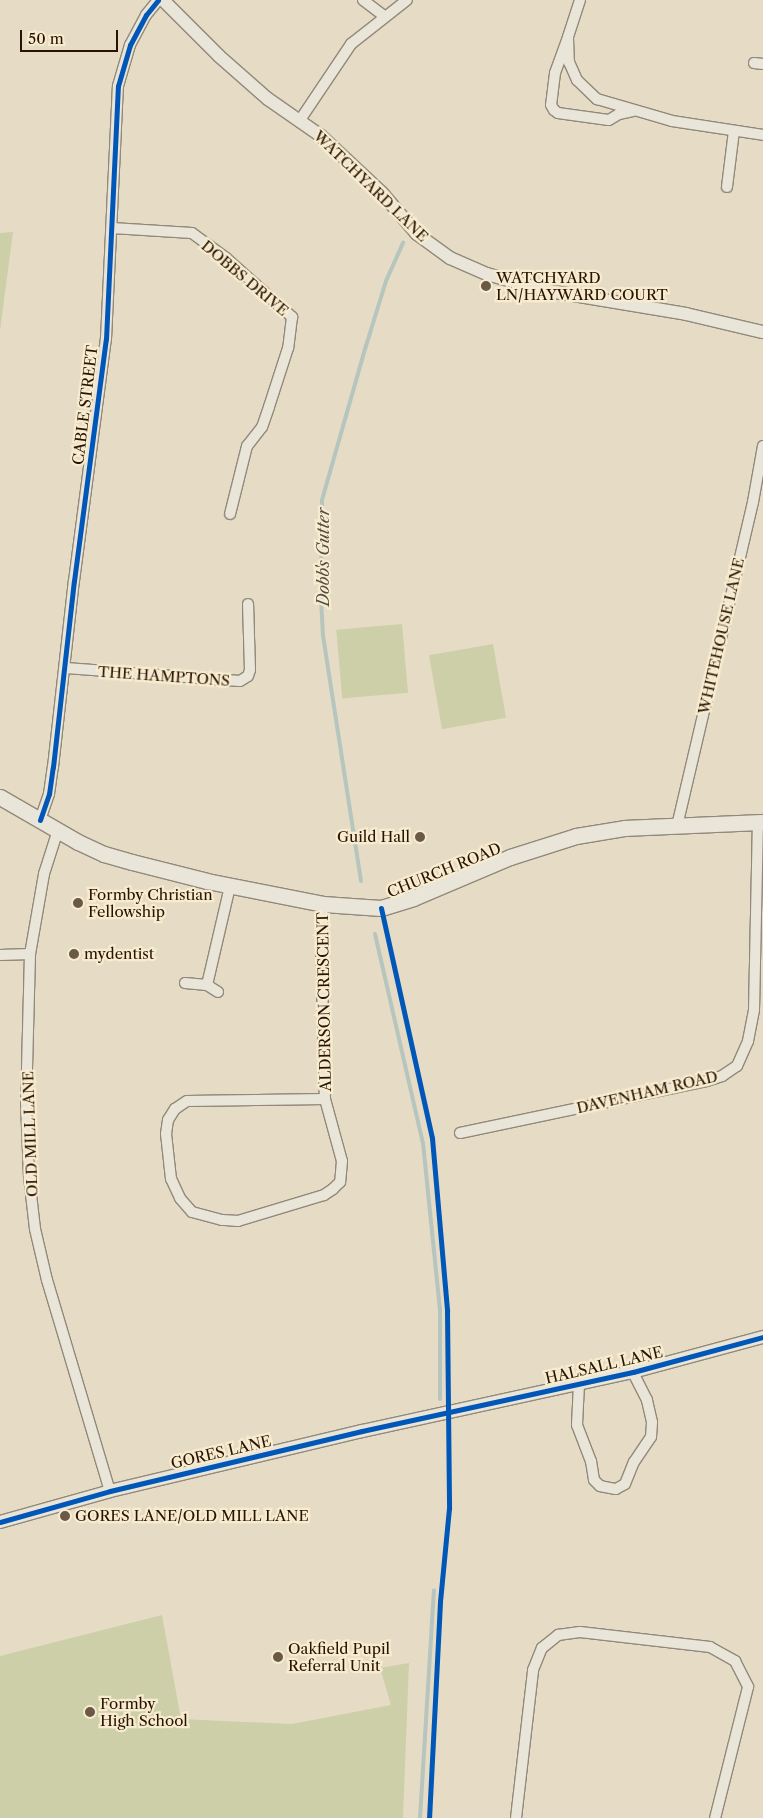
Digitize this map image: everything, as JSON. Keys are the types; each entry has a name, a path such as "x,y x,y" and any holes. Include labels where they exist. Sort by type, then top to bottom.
{"main road":[{"name":"CHURCH ROAD","path":"0,797 104,854 230,886 323,904 382,908 413,898 510,857 555,842 601,831 760,822"}],"street":[{"name":"CABLE STREET","path":"40,820 49,794 66,668 74,581 106,339 118,86 130,45 146,15 158,0"},
{"name":"WATCHYARD LANE","path":"163,0 219,56 268,99 321,136 382,193 417,234 450,258 487,274 543,290 686,314 763,332"},
{"path":"364,0 384,16"},
{"path":"300,120 351,44 384,16 407,0"},
{"path":"580,0 568,38 559,56 551,104 558,113 610,120 619,114 634,111"},
{"path":"568,38 569,62 577,80 597,99 672,121 763,135"},
{"path":"727,187 734,131"},
{"name":"DOBBS DRIVE","path":"112,228 192,233 226,258 292,317 288,348 262,426 247,446 230,514"},
{"name":"WHITEHOUSE LANE","path":"677,826 758,503 763,446"},
{"name":"THE HAMPTONS","path":"66,668 240,681 248,676 250,670 248,604"},
{"name":"DAVENHAM ROAD","path":"460,1133 707,1082 722,1076 737,1066 748,1041 754,1010 760,822"},
{"name":"OLD MILL LANE","path":"58,830 44,874 30,954 27,1152 35,1229 61,1330 110,1490"},
{"path":"207,986 230,886"},
{"name":"ALDERSON CRESCENT","path":"323,904 321,938 325,1099 342,1162 340,1182 333,1190 324,1195 238,1221 222,1220 192,1212 180,1198 171,1179 166,1134 168,1120 175,1109 187,1101 325,1099"},
{"path":"0,955 30,954"},
{"path":"185,983 207,986 218,992"},
{"path":"763,1337 763,1342"},
{"name":"HALSALL LANE","path":"449,1412 633,1372 763,1337"},
{"path":"579,1384 578,1429 591,1461 594,1480 600,1486 616,1489 625,1484 634,1462 651,1437 652,1430 647,1400 633,1372"},
{"name":"GORES LANE","path":"0,1522 110,1490 449,1412"},
{"path":"516,1818 532,1670 542,1648 558,1635 580,1632 710,1647 735,1661 748,1687 715,1818"}],"green space":[{"path":"13,232 0,331 0,233"},
{"path":"402,624 408,693 342,698 336,630"},
{"path":"493,644 506,718 442,729 429,655"},
{"name":"Formby High School","path":"162,1615 181,1719 292,1724 391,1705 380,1668 409,1663 403,1818 0,1818 0,1656"}],"waterway":[{"name":"Dobb's Gutter","path":"361,881 323,636 321,597 322,500 386,281 403,243"},
{"name":"Dobb's Gutter","path":"375,934 423,1143 440,1310 440,1399"},
{"name":"Dobb's Gutter","path":"420,1818 434,1590"}],"cycle path":[{"path":"40,820 49,794 53,767 74,581 106,339 118,86 130,45 146,15 158,0"},
{"path":"381,908 432,1138 447,1311 449,1508 440,1602 429,1818"},
{"path":"0,1522 110,1491 362,1431 633,1372 763,1337"}],"place":[{"name":"WATCHYARD LN/HAYWARD COURT","path":"486,286"},
{"name":"Guild Hall","path":"420,837"},
{"name":"Formby Christian Fellowship","path":"78,903"},
{"name":"mydentist","path":"74,954"},
{"name":"GORES LANE/OLD MILL LANE","path":"65,1516"},
{"name":"Oakfield Pupil Referral Unit","path":"278,1657"},
{"name":"Formby High School","path":"90,1712"}]}
